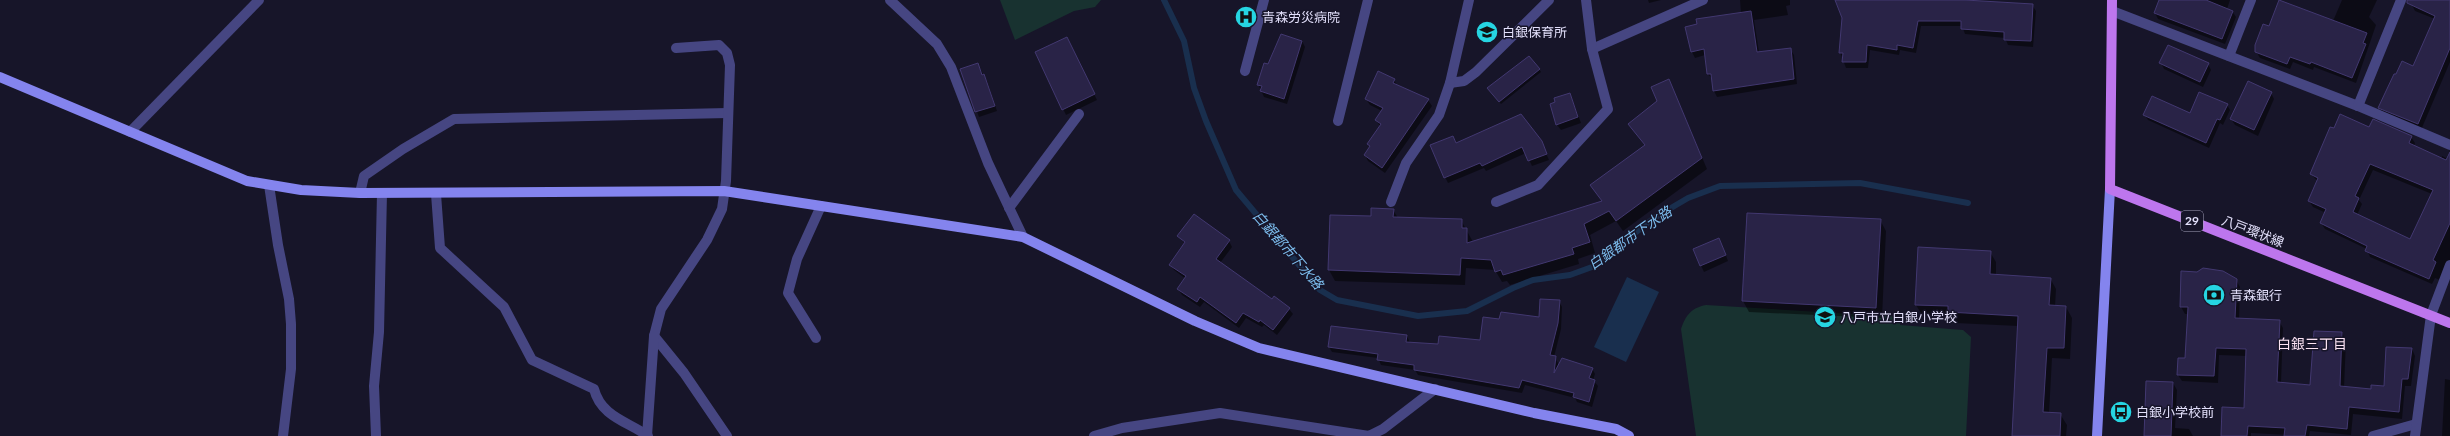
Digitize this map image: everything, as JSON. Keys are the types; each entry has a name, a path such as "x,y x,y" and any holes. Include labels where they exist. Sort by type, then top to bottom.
{"main road":[{"path":"2110,189 2112,0"},
{"name":"八戸環状線","path":"2110,189 2450,323"}],"street":[{"path":"130,132 259,0"},
{"path":"890,0 937,44 951,67 988,163 1023,236"},
{"path":"1245,71 1264,0"},
{"path":"1338,121 1368,0"},
{"path":"1391,202 1406,163 1440,115 1450,83 1469,0"},
{"path":"1450,83 1464,82 1476,72 1549,0"},
{"path":"1496,202 1538,185 1608,109 1592,48 1586,0"},
{"path":"1592,48 1703,0"},
{"path":"2229,56 2251,0"},
{"path":"2358,106 2401,0"},
{"path":"2112,11 2358,106 2450,145"},
{"path":"436,194 440,248 504,307 532,360 594,389 596,398 619,421 647,436 654,336 661,309 707,240 722,209 726,180 730,65 728,54 719,45 676,48"},
{"path":"0,77 247,181 301,190 360,194 724,191 1023,236 1195,321 1259,348 1534,413 1616,429 1629,436"},
{"path":"360,194 364,176 403,149 454,119 728,113"},
{"path":"1009,208 1079,114"},
{"path":"269,185 278,245 289,299 291,324 291,369 283,436"},
{"path":"2097,436 2110,189"},
{"path":"376,436 374,386 379,332 382,194"},
{"path":"816,338 788,294 797,259 821,206"},
{"path":"2415,436 2431,315 2450,265"},
{"path":"654,336 684,373 727,436"},
{"path":"1094,436 1122,428 1220,413 1369,436 1383,429 1435,389"},
{"path":"2373,436 2416,424"}],"green space":[{"path":"1000,0 1101,0 1095,7 1074,11 1015,40"},
{"path":"1706,305 1900,317 1900,325 1963,330 1971,337 1966,436 1696,436 1681,329 1687,316 1693,310"}],"water":[{"path":"1627,277 1659,292 1626,362 1594,347"}],"building":[{"path":"1835,0 1965,0 2033,4 2031,41 2004,40 2004,32 1961,29 1961,21 1918,21 1913,48 1897,45 1897,50 1867,45 1866,62 1842,62 1843,53 1839,53 1842,18"},
{"path":"2159,0 2206,0 2233,11 2222,39 2154,13"},
{"path":"2279,0 2367,33 2363,43 2366,44 2352,78 2311,62 2310,64 2290,57 2287,64 2255,52 2255,45 2263,24 2269,26"},
{"path":"2407,0 2450,0 2450,48 2418,124 2378,108 2394,74 2396,74 2402,61 2413,66 2435,16 2407,3"},
{"path":"1751,11 1757,52 1791,48 1794,79 1713,91 1711,74 1707,74 1704,49 1691,52 1685,27 1697,24 1696,19"},
{"path":"1281,34 1302,41 1284,99 1260,91 1262,86 1257,85 1264,63 1268,64"},
{"path":"1067,37 1095,94 1062,110 1035,52"},
{"path":"2168,45 2209,63 2200,82 2159,63"},
{"path":"1529,56 1540,69 1499,102 1487,88"},
{"path":"978,63 982,75 984,74 995,106 975,112 960,69"},
{"path":"1378,71 1395,79 1393,83 1429,99 1382,168 1364,155 1370,146 1367,144 1381,124 1375,120 1383,108 1365,99"},
{"path":"1669,79 1702,158 1616,221 1609,211 1584,224 1590,242 1572,248 1574,254 1503,275 1501,270 1495,272 1491,260 1461,258 1460,275 1328,270 1330,215 1371,216 1371,208 1394,209 1393,217 1462,219 1462,228 1467,228 1467,243 1602,201 1590,185 1645,145 1628,124 1657,101 1651,87"},
{"path":"2248,81 2272,92 2254,130 2230,119"},
{"path":"2199,92 2228,104 2220,120 2217,119 2206,143 2143,115 2152,96 2190,113"},
{"path":"1570,93 1578,117 1556,125 1550,104 1555,102 1554,98"},
{"path":"1521,114 1542,141 1547,154 1528,161 1522,147 1482,166 1480,163 1444,178 1430,145 1453,136 1456,143"},
{"path":"2340,114 2369,127 2373,119 2412,136 2409,143 2446,160 2450,152 2450,223 2433,260 2436,262 2429,279 2365,251 2367,246 2320,223 2326,209 2308,201 2318,178 2310,174 2330,127 2334,128","holes":["2370,164 2433,190 2410,239 2353,212 2359,198 2355,196"]},
{"path":"1747,213 1881,219 1876,308 1742,301"},
{"path":"1194,214 1230,240 1216,259 1272,299 1274,296 1290,308 1273,330 1260,320 1259,322 1243,313 1236,323 1200,297 1197,302 1177,289 1186,276 1169,265 1185,242 1177,236"},
{"path":"1719,238 1726,255 1700,266 1693,249"},
{"path":"1918,247 1991,251 1990,274 2051,278 2049,305 2066,306 2064,348 2047,348 2043,412 2061,413 2060,436 2012,436 2018,316 1948,312 1948,306 1915,305"},
{"path":"2203,268 2223,271 2237,279 2235,318 2280,320 2277,382 2310,385 2314,331 2342,332 2340,386 2371,389 2371,385 2384,386 2386,347 2412,348 2408,379 2402,379 2399,412 2349,407 2347,429 2307,425 2305,436 2284,436 2285,428 2248,426 2247,436 2221,436 2222,407 2244,408 2246,349 2216,348 2214,376 2177,375 2178,358 2185,358 2188,307 2180,307 2181,271 2197,272"},
{"path":"1540,299 1560,300 1558,323 1550,355 1556,356 1554,373 1562,358 1593,368 1589,378 1595,380 1589,402 1573,397 1574,393 1522,380 1519,388 1414,370 1414,365 1377,360 1378,354 1328,347 1331,326 1407,335 1406,342 1438,344 1439,336 1480,340 1483,317 1499,319 1501,312 1539,317"},
{"path":"2146,381 2173,382 2171,436 2144,436"}],"waterway":[{"name":"白銀都市下水路","path":"1164,0 1184,41 1194,88 1206,121 1236,190 1320,290 1337,300 1418,316 1467,311 1513,288 1533,280 1570,275 1592,267 1654,218 1688,198 1720,186 1860,183 1968,203"}],"place":[{"name":"青森労災病院","path":"1246,17"},
{"name":"白銀保育所","path":"1487,32"},
{"name":"青森銀行","path":"2214,295"},
{"name":"八戸市立白銀小学校","path":"1825,317"},
{"name":"白銀小学校前","path":"2121,412"}],"district":[{"name":"白銀三丁目","path":"2312,344"}]}
